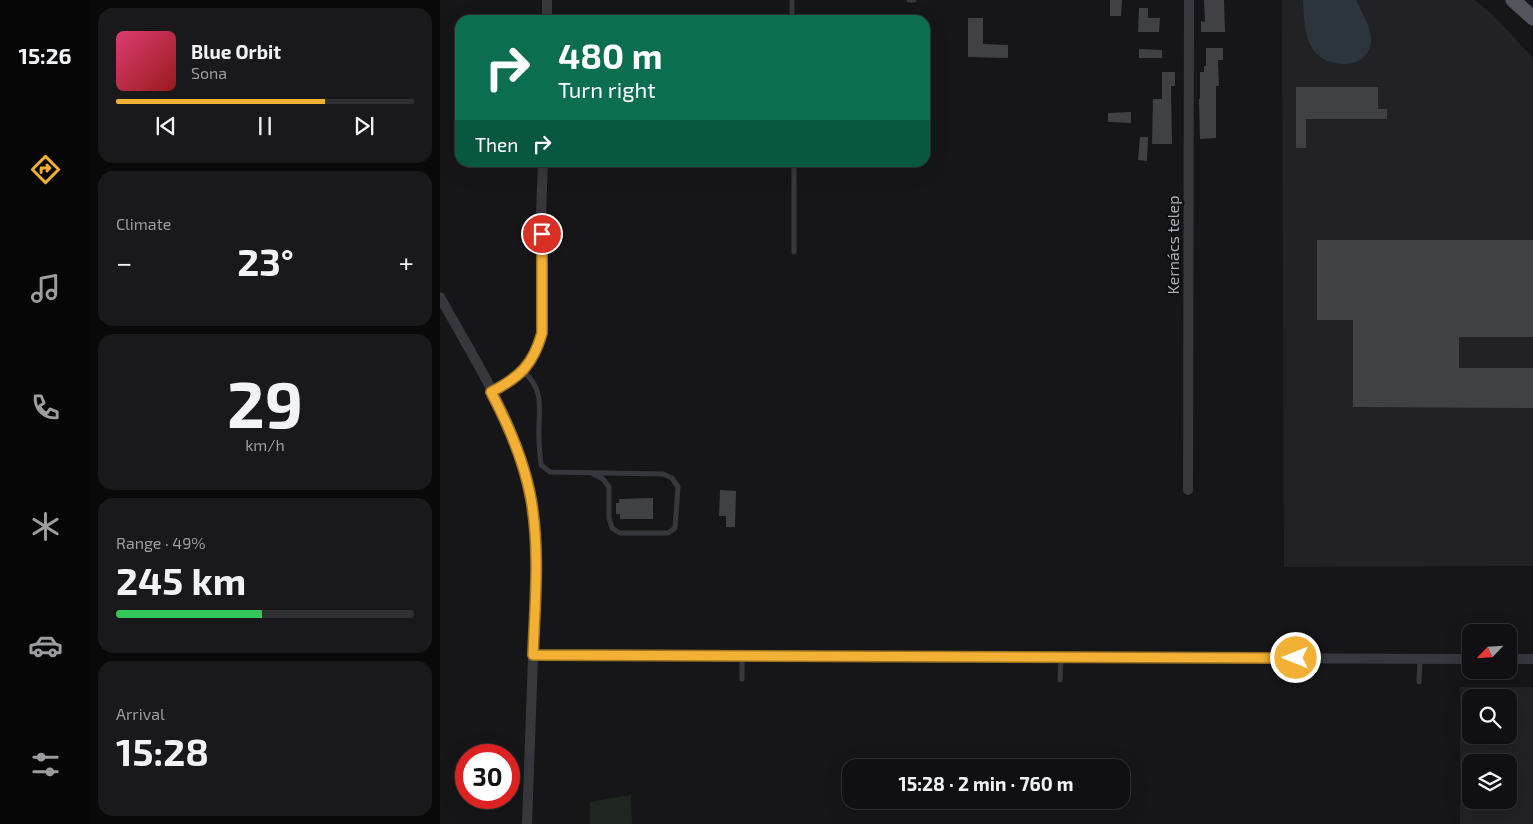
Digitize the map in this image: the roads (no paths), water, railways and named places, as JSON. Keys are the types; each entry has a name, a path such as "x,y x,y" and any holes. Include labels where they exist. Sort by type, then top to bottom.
{"main road":[{"path":"1513,0 1533,18"}],"street":[{"path":"547,0 547,15"},
{"name":"Kernács telep","path":"1188,490 1189,0"},
{"path":"491,392 516,378 523,371 532,360 542,333 543,167"},
{"path":"440,297 491,392 520,454 531,500 536,536 527,824"},
{"path":"533,655 1462,659"},
{"path":"1518,659 1533,659"}],"lane":[{"path":"792,0 792,15"},
{"path":"909,0 914,0"},
{"path":"794,167 794,252"},
{"path":"523,371 534,382 538,391 540,402 539,437 541,464 550,472 663,474 672,478 678,487 675,528 668,534 620,532 612,528 609,518 609,487 602,479 593,474"},
{"path":"1296,636 1296,658"},
{"path":"742,656 742,679"},
{"path":"1060,680 1061,657"},
{"path":"1419,682 1420,659"}]}
